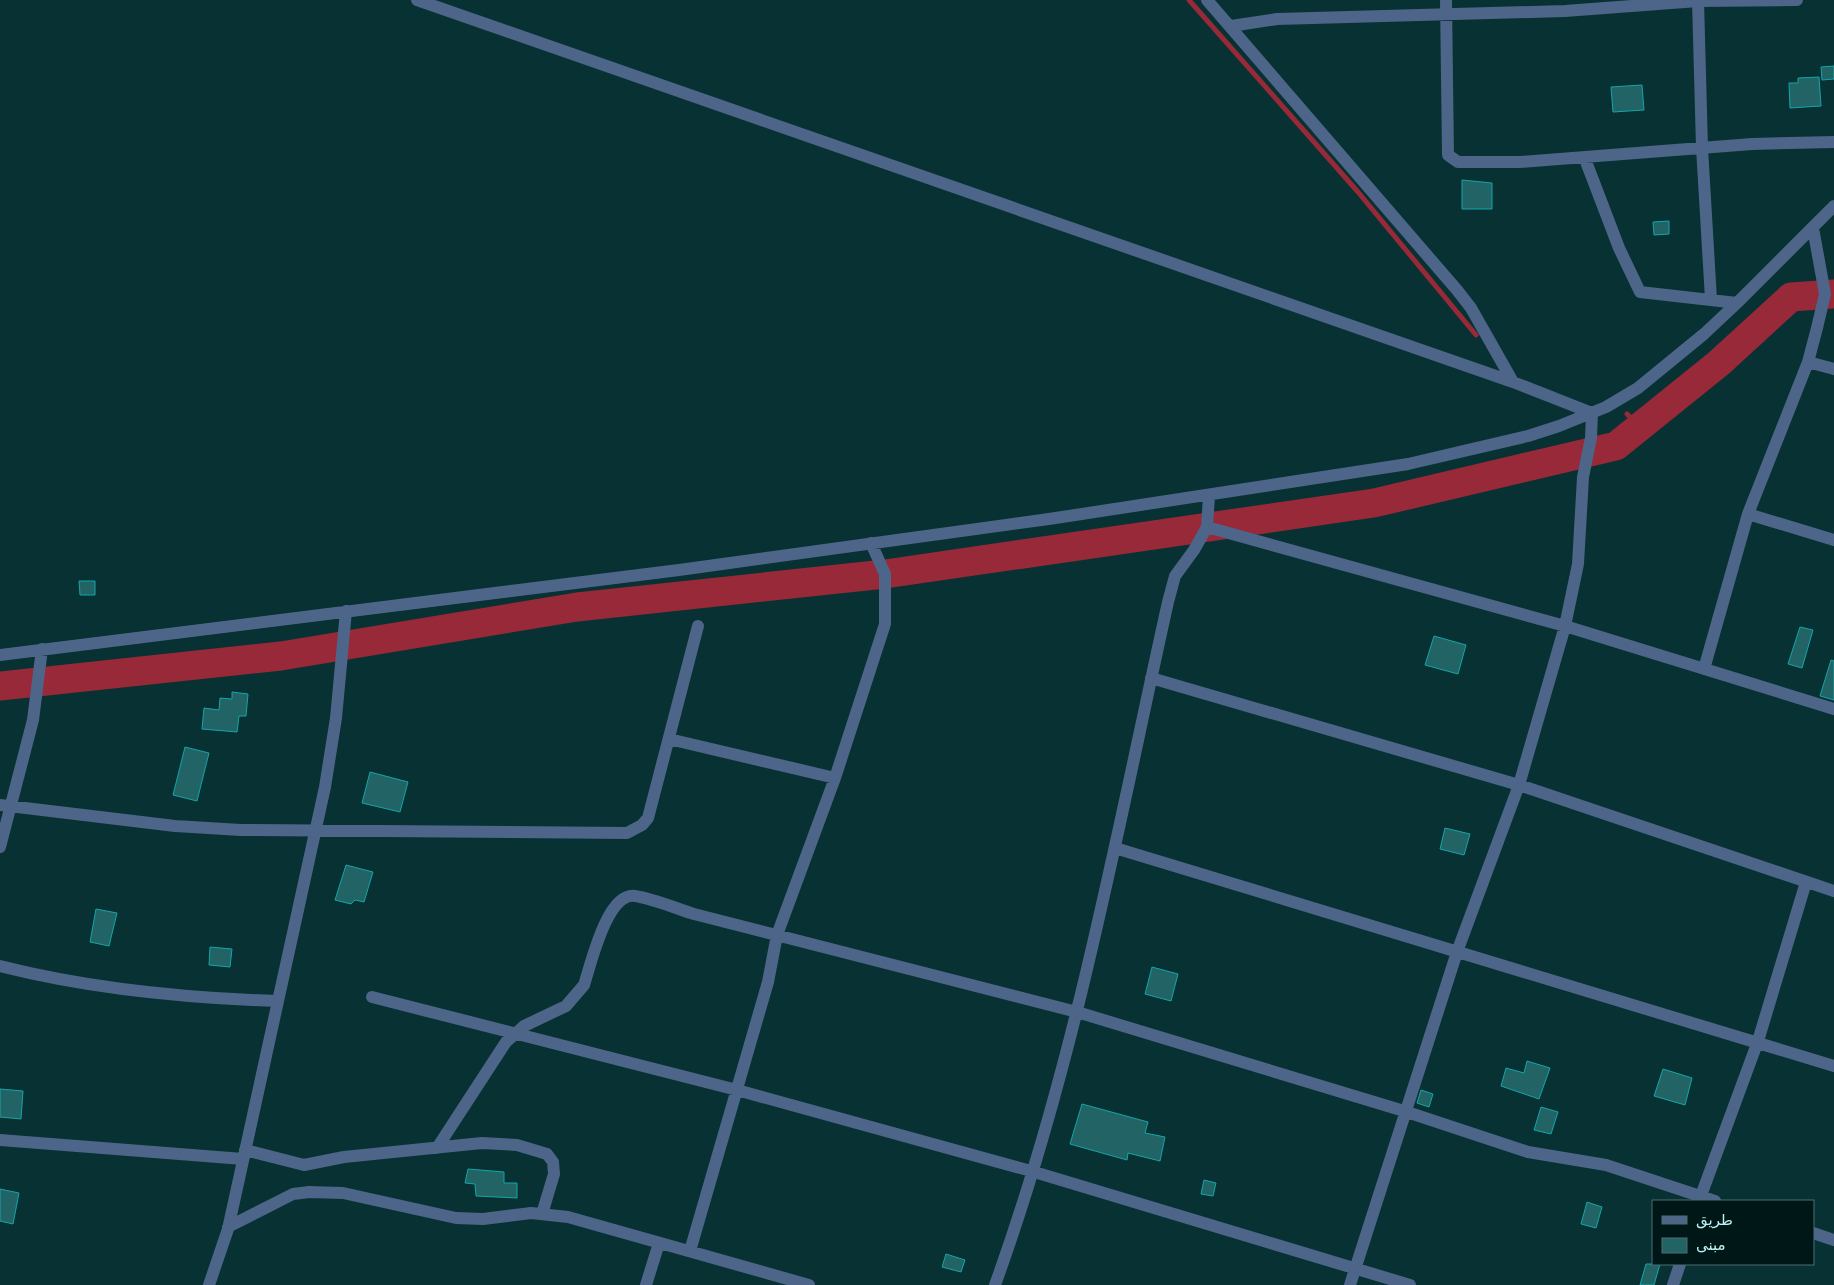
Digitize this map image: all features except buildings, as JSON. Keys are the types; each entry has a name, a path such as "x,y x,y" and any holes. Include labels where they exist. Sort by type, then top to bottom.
{"street":[{"path":"417,0 1513,382 1592,413"},
{"path":"1207,0 1457,290 1471,308 1513,382"},
{"path":"1446,0 1448,155 1458,162 1585,159 1702,148 1834,142"},
{"path":"1231,26 1277,19 1566,11 1698,1 1797,0"},
{"path":"1698,1 1702,148 1711,299"},
{"path":"1585,159 1619,248 1640,292 1737,303"},
{"path":"0,655 871,543 1209,496 1408,464 1528,436 1592,413 1622,399 1638,388 1691,345 1737,303 1834,206"},
{"path":"1704,669 1748,514 1808,362 1824,294 1813,228"},
{"path":"1808,362 1834,369"},
{"path":"1350,1285 1404,1111 1457,952 1519,785 1565,626 1578,564 1583,477 1591,438 1592,413"},
{"path":"995,1285 1031,1172 1077,1012 1175,576 1194,550 1207,527 1209,496"},
{"path":"1748,514 1834,540"},
{"path":"1207,527 1565,626 1834,709"},
{"path":"690,1251 768,982 777,935 835,778 884,624 885,574 871,543"},
{"path":"209,1285 228,1227 316,830 331,752 346,612"},
{"path":"5,806 175,826 241,830 627,833 642,825 648,818 698,626"},
{"path":"0,847 5,806 33,720 42,649"},
{"path":"1151,678 1519,785 1834,891"},
{"path":"669,739 835,778"},
{"path":"1115,848 1758,1041 1834,1066"},
{"path":"437,1148 499,1050 514,1034 536,1020 558,1011 579,992 584,985 609,913 624,898 633,895 777,935 1077,1012 1404,1111 1528,1152 1606,1165 1700,1199 1758,1041 1806,882"},
{"path":"0,966 58,979 147,993 278,1001"},
{"path":"372,997 737,1090 1031,1172 1410,1285"},
{"path":"0,1140 244,1154 304,1165 344,1157 500,1143 547,1154 553,1162 554,1168 542,1214"},
{"path":"228,1227 293,1194 309,1192 343,1193 375,1202 463,1219 542,1214 568,1217 809,1285"},
{"path":"1814,1233 1834,1240"},
{"path":"646,1285 659,1243"},
{"path":"1674,1285 1680,1265"}],"waterway":[{"path":"1189,0 1358,192 1476,335"},
{"path":"0,686 281,656 577,607 885,574 1374,503 1616,446 1719,363 1791,297 1834,294"},
{"path":"1627,414 1640,427"}]}
